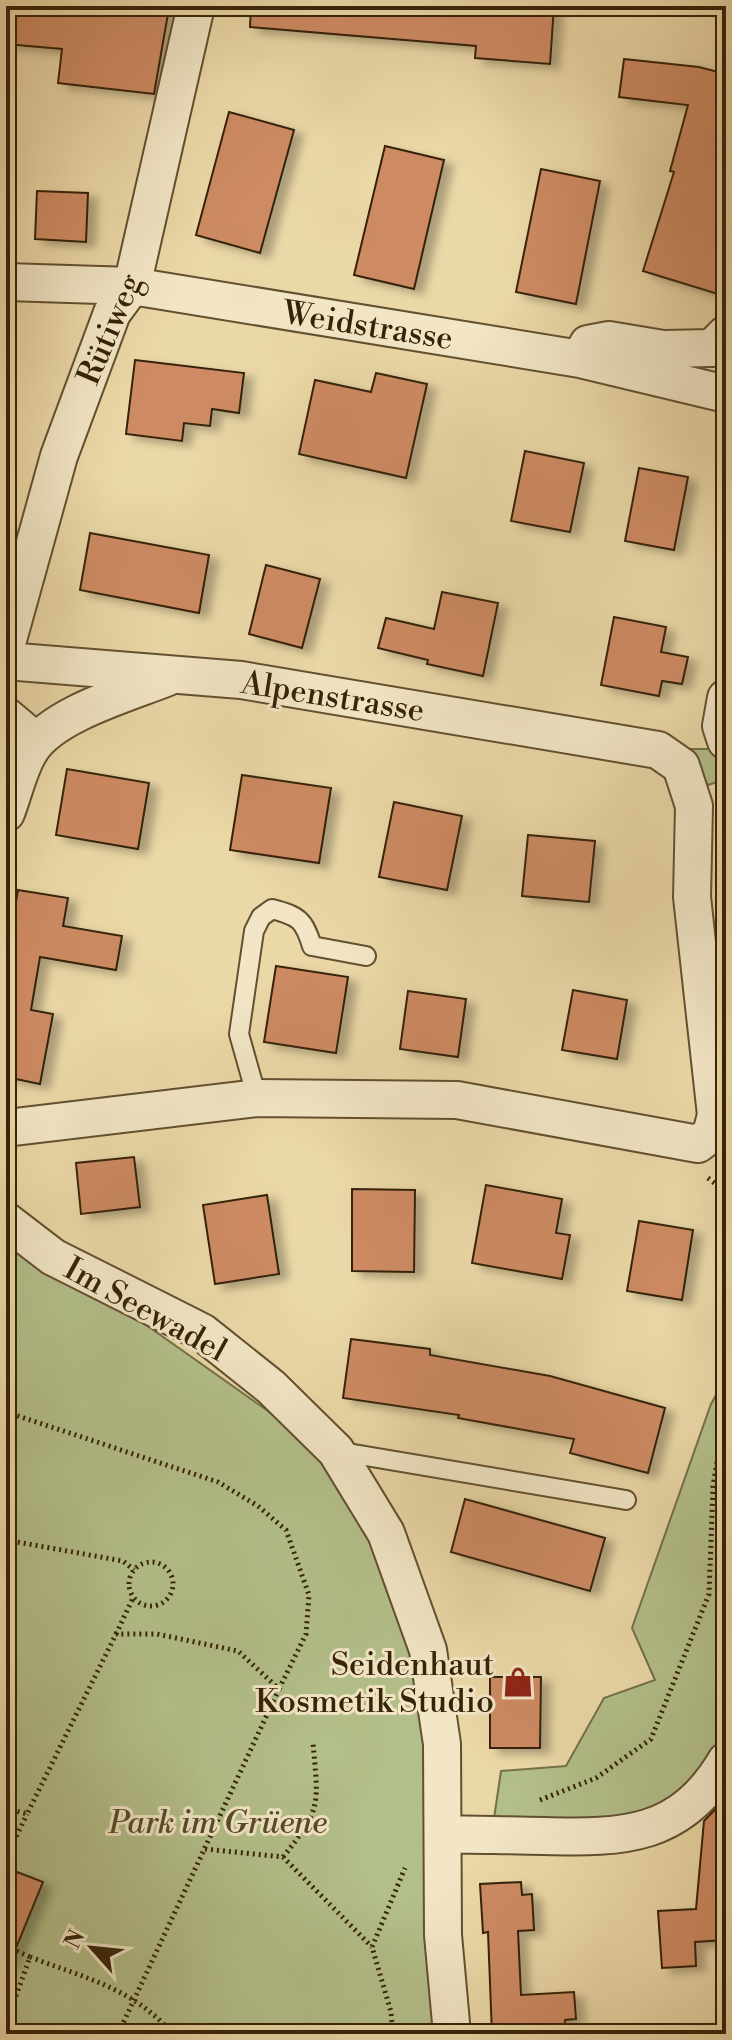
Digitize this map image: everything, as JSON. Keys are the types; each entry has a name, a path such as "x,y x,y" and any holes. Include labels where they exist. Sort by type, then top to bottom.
{"street":[{"name":"Rütiweg","path":"6,647 59,456 112,313 132,286 196,6"},
{"name":"Weidstrasse","path":"6,282 132,286 580,359 726,394"},
{"path":"580,359 588,344 609,340 663,349 712,348 726,334"},
{"name":"Alpenstrasse","path":"6,661 241,680 658,750 681,766 694,806 692,897 716,1115 711,1134 698,1144 457,1100 257,1098"},
{"path":"6,813 30,751 45,733 65,720 175,674"},
{"path":"725,740 726,698"},
{"path":"6,716 25,732 30,751"},
{"path":"6,1128 257,1098"},
{"name":"Im Seewadel","path":"6,1221 53,1257 202,1332 271,1387 336,1451 386,1533 428,1650 442,1744 443,1935 452,2034"},
{"path":"444,1834 605,1837 650,1829 684,1812 714,1781 726,1761"}],"lane":[{"path":"257,1098 239,1034 254,931 261,917 272,909 290,914 305,925 312,946 366,956"},
{"path":"336,1451 626,1500"}],"path":[{"path":"522,1835 529,1811 542,1798 596,1778 651,1739 709,1594 713,1486 726,1409"},
{"path":"6,1412 218,1482 258,1506 286,1530 309,1595 306,1634 118,2034"},
{"path":"6,1540 123,1561 134,1570"},
{"path":"155,1562 168,1569 174,1582 171,1597 159,1606 145,1606 133,1598 128,1584 134,1570 155,1562"},
{"path":"6,1858 133,1598"},
{"path":"116,1634 157,1634 238,1651 279,1689"},
{"path":"283,1857 311,1822 318,1798 313,1742"},
{"path":"6,1808 27,1814"},
{"path":"205,1849 283,1857 372,1947 391,2012 393,2034"},
{"path":"372,1947 410,1857"},
{"path":"6,1946 134,1998 153,2011 173,2034"},
{"path":"6,2024 30,1957"}],"green space":[{"path":"679,749 717,749 726,760 726,779 708,785"},
{"name":"Park im Grüene","path":"6,1226 360,1476 426,1647 435,2034 6,2034"},
{"path":"726,1378 726,1790 723,1800 641,1825 493,1825 501,1771 566,1766 604,1698 655,1680 632,1628 711,1404"}],"building":[{"path":"6,6 169,8 154,94 58,83 62,49 6,44"},
{"path":"251,6 554,6 550,64 475,58 476,46 250,27"},
{"path":"624,59 699,67 726,74 726,270 718,294 643,271 674,172 670,171 688,105 619,97"},
{"path":"229,112 294,130 260,253 196,235"},
{"path":"385,146 444,160 414,289 354,275"},
{"path":"541,169 600,181 576,304 516,292"},
{"path":"37,191 88,193 86,242 35,239"},
{"path":"135,360 244,373 239,413 212,409 210,426 184,423 182,441 126,434"},
{"path":"376,373 427,384 406,478 299,454 315,380 371,392"},
{"path":"525,451 584,463 570,532 511,521"},
{"path":"639,468 688,477 674,550 625,541"},
{"path":"90,533 209,555 199,613 80,590"},
{"path":"266,565 320,579 302,648 249,634"},
{"path":"442,592 498,603 483,676 427,664 428,660 378,648 386,618 434,629"},
{"path":"614,617 666,627 661,652 688,657 682,684 662,681 659,696 601,685"},
{"path":"67,769 149,783 138,849 56,835"},
{"path":"242,775 331,788 319,863 230,850"},
{"path":"394,802 462,816 447,890 379,877"},
{"path":"528,835 595,841 589,902 522,896"},
{"path":"18,890 68,898 63,926 122,936 116,970 40,957 31,1010 53,1014 40,1084 6,1077 6,959"},
{"path":"276,966 348,977 336,1053 264,1042"},
{"path":"573,990 627,1000 617,1059 562,1050"},
{"path":"408,991 466,999 458,1057 400,1049"},
{"path":"134,1157 140,1207 81,1214 76,1163"},
{"path":"486,1185 562,1199 556,1233 570,1235 562,1279 472,1263"},
{"path":"352,1189 415,1190 414,1272 352,1271"},
{"path":"267,1195 279,1274 215,1284 203,1205"},
{"path":"639,1221 693,1230 682,1300 627,1291"},
{"path":"351,1339 430,1349 430,1355 550,1376 665,1408 648,1473 570,1453 574,1439 458,1418 459,1415 343,1398"},
{"path":"465,1499 605,1538 590,1591 451,1552"},
{"path":"490,1677 541,1677 540,1748 490,1748"},
{"path":"722,1802 726,1803 726,1940 695,1942 696,1966 662,1968 658,1911 696,1909 704,1821"},
{"path":"17,1872 43,1882 7,1970 6,1897"},
{"path":"521,1882 522,1895 532,1894 534,1930 518,1931 521,1995 574,1992 576,2019 565,2020 566,2034 492,2034 488,1932 483,1933 480,1884"}],"place":[{"name":"Seidenhaut Kosmetik Studio","path":"518,1682"}]}
